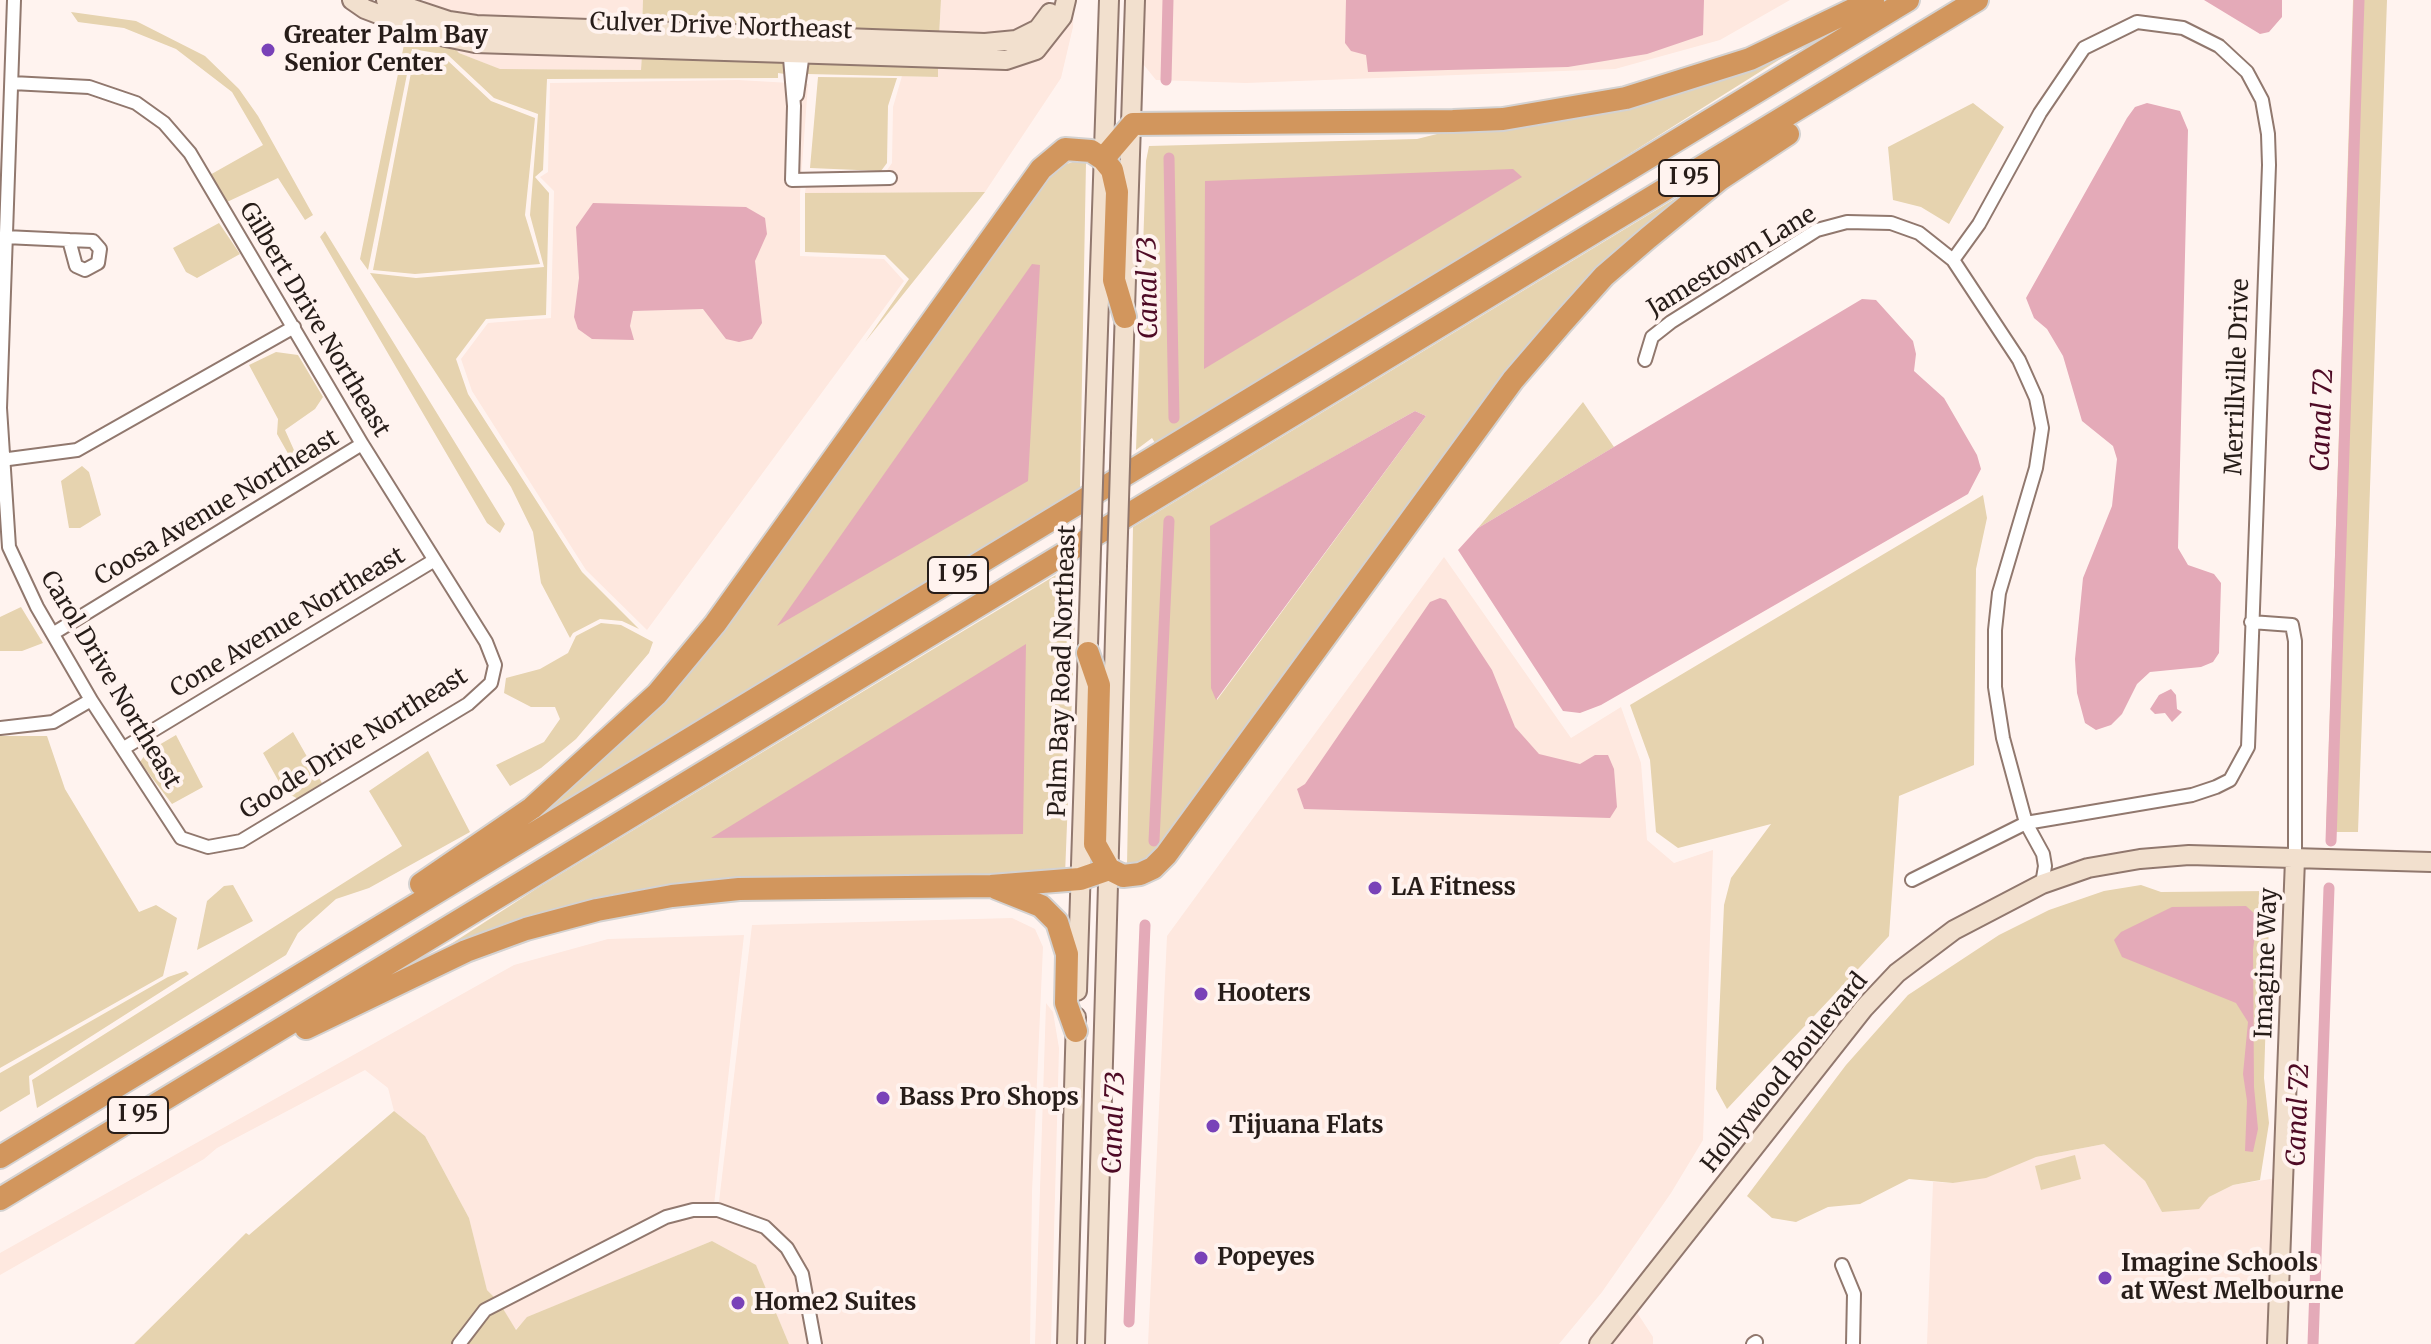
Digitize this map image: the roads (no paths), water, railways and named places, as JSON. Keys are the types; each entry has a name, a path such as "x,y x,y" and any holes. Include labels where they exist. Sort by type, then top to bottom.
{"highway":[{"path":"1103,159 1133,124 1453,121 1562,111 1626,98 1750,59 1873,0"},
{"name":"I 95","path":"0,1157 1908,0"},
{"name":"I 95","path":"0,1199 1977,0"},
{"path":"1088,653 1099,685 1095,844 1109,869 1123,876 1140,874 1166,855 1513,380 1604,276 1720,179 1850,93 1889,54"},
{"path":"247,1007 299,961 475,850 532,808 657,694 734,599 1041,169 1065,149 1091,151 1112,170 1117,192 1114,280 1125,317"},
{"path":"220,1065 277,1043 466,951 526,929 597,910 672,896 739,889 991,886 1080,879 1109,869"},
{"path":"991,886 1041,906 1057,922 1067,954 1066,1003 1076,1031"}],"street":[{"name":"Carol Drive Northeast","path":"14,0 1,460 9,547 37,607 91,700 181,838 208,847 241,841"},
{"name":"Culver Drive Northeast","path":"352,0 431,34 475,43 797,44 985,43 1016,40 1038,29 1056,0"},
{"name":"Culver Drive Northeast","path":"386,0 449,21 476,25 1006,60 1036,50 1062,17 1066,0"},
{"name":"Palm Bay Road Northeast","path":"1067,1344 1109,0"},
{"name":"Palm Bay Road Northeast","path":"1095,1344 1135,0"},
{"name":"Merrillville Drive","path":"1912,880 2026,823 2192,795 2230,780 2248,747 2269,165 2262,100 2247,72 2219,46 2183,28 2137,22 2084,48 2040,113 1979,224 1953,260"},
{"path":"797,44 792,180 890,178"},
{"name":"Gilbert Drive Northeast","path":"12,83 89,87 136,103 164,123 190,153 362,444 486,642 495,665 491,683"},
{"name":"Jamestown Lane","path":"1645,360 1652,337 1671,322 1817,230 1847,222 1891,223 1919,233 1953,260 2019,360 2036,398 2042,428 2036,468 1999,593 1995,630 1995,687 2003,738 2026,823 2043,854 2042,884"},
{"path":"5,237 69,240"},
{"path":"1,460 77,450 294,327"},
{"name":"Coosa Avenue Northeast","path":"54,633 362,444"},
{"name":"Cone Avenue Northeast","path":"124,748 433,561"},
{"name":"Imagine Way","path":"2251,622 2292,625 2295,641 2295,859 2277,1344"},
{"name":"Goode Drive Northeast","path":"241,841 468,704 491,683"},
{"path":"0,728 53,722 91,700"},
{"name":"Hollywood Boulevard","path":"1599,1344 1864,1008 1897,973 1954,930 2042,884 2088,868 2140,859 2189,855 2431,862"},
{"path":"459,1344 485,1310 666,1217 693,1210 718,1210 743,1217 765,1227 787,1248 802,1274 815,1344"},
{"path":"1842,1265 1854,1294 1853,1344"}],"waterway":[{"name":"Canal 73","path":"1166,80 1168,0"},
{"name":"Canal 72","path":"2331,841 2359,0"},
{"name":"Canal 73","path":"1169,158 1174,418"},
{"name":"Canal 73","path":"1154,841 1169,521"},
{"name":"Canal 72","path":"2313,1344 2329,888"},
{"name":"Canal 73","path":"1129,1322 1145,925"}],"place":[{"name":"Greater Palm Bay Senior Center","path":"268,50"},
{"name":"LA Fitness","path":"1375,888"},
{"name":"Hooters","path":"1201,994"},
{"name":"Bass Pro Shops","path":"883,1098"},
{"name":"Tijuana Flats","path":"1213,1126"},
{"name":"Popeyes","path":"1201,1258"},
{"name":"Imagine Schools at West Melbourne","path":"2105,1278"},
{"name":"Home2 Suites","path":"738,1303"}]}
